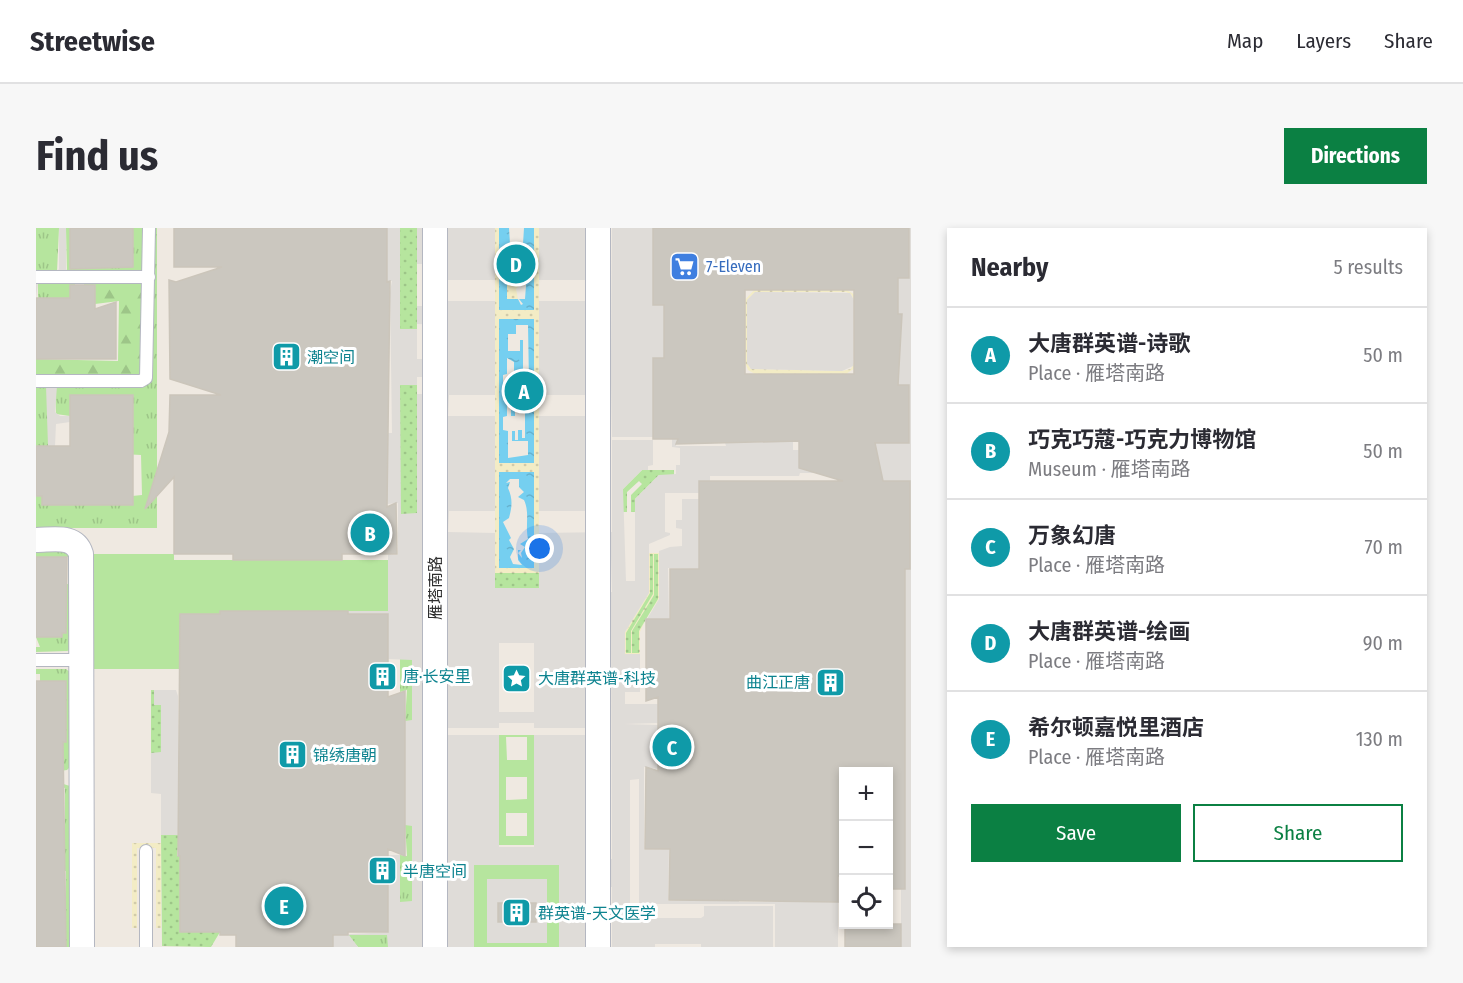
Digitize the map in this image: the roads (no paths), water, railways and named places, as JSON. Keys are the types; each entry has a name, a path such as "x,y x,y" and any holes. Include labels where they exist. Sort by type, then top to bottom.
{"street":[{"name":"雁塔南路","path":"435,228 435,947"},
{"path":"598,228 598,947"},
{"path":"36,540 71,541 81,551 82,947"}],"lane":[{"path":"36,381 141,381 146,378 149,228"},
{"path":"36,277 149,277"},
{"path":"36,660 82,660"},
{"path":"146,850 146,947"}],"water":[{"path":"499,228 509,228 510,244 517,244 517,256 512,254 506,265 513,268 509,277 518,281 507,281 507,299 518,299 521,305 523,304 519,299 525,299 527,272 520,268 525,260 521,258 519,244 523,244 524,228 534,228 534,310 499,310"},
{"path":"499,319 534,319 534,463 499,463","holes":["516,325 528,325 529,383 527,394 520,394 520,388 511,388 511,397 527,397 527,409 511,409 511,416 515,416 515,410 525,413 525,438 522,438 522,430 518,430 518,440 515,440 515,431 512,431 512,441 528,441 528,455 508,458 508,431 503,430 503,417 507,416 507,388 503,388 503,375 507,374 507,358 514,362 514,374 523,371 523,340 520,340 520,351 508,351 508,334 516,334"]},
{"path":"499,472 534,472 534,568 499,568","holes":["510,479 519,479 519,487 524,492 518,497 524,500 527,510 528,539 520,544 525,547 521,553 522,558 518,553 518,560 522,565 513,564 510,557 514,549 503,522 509,518 511,510 508,488 510,482 506,483"]}],"place":[{"name":"大唐群英谱-绘画","path":"516,264"},
{"name":"7-Eleven","path":"685,266"},
{"name":"潮空间","path":"286,357"},
{"name":"大唐群英谱-诗歌","path":"524,391"},
{"name":"巧克巧蔻-巧克力博物馆","path":"370,533"},
{"name":"唐·长安里","path":"382,676"},
{"name":"大唐群英谱-科技","path":"517,678"},
{"name":"曲江正唐","path":"831,682"},
{"name":"万象幻唐","path":"672,747"},
{"name":"锦绣唐朝","path":"292,755"},
{"name":"半唐空间","path":"382,871"},
{"name":"希尔顿嘉悦里酒店","path":"284,906"},
{"name":"群英谱-天文医学","path":"517,913"}]}
